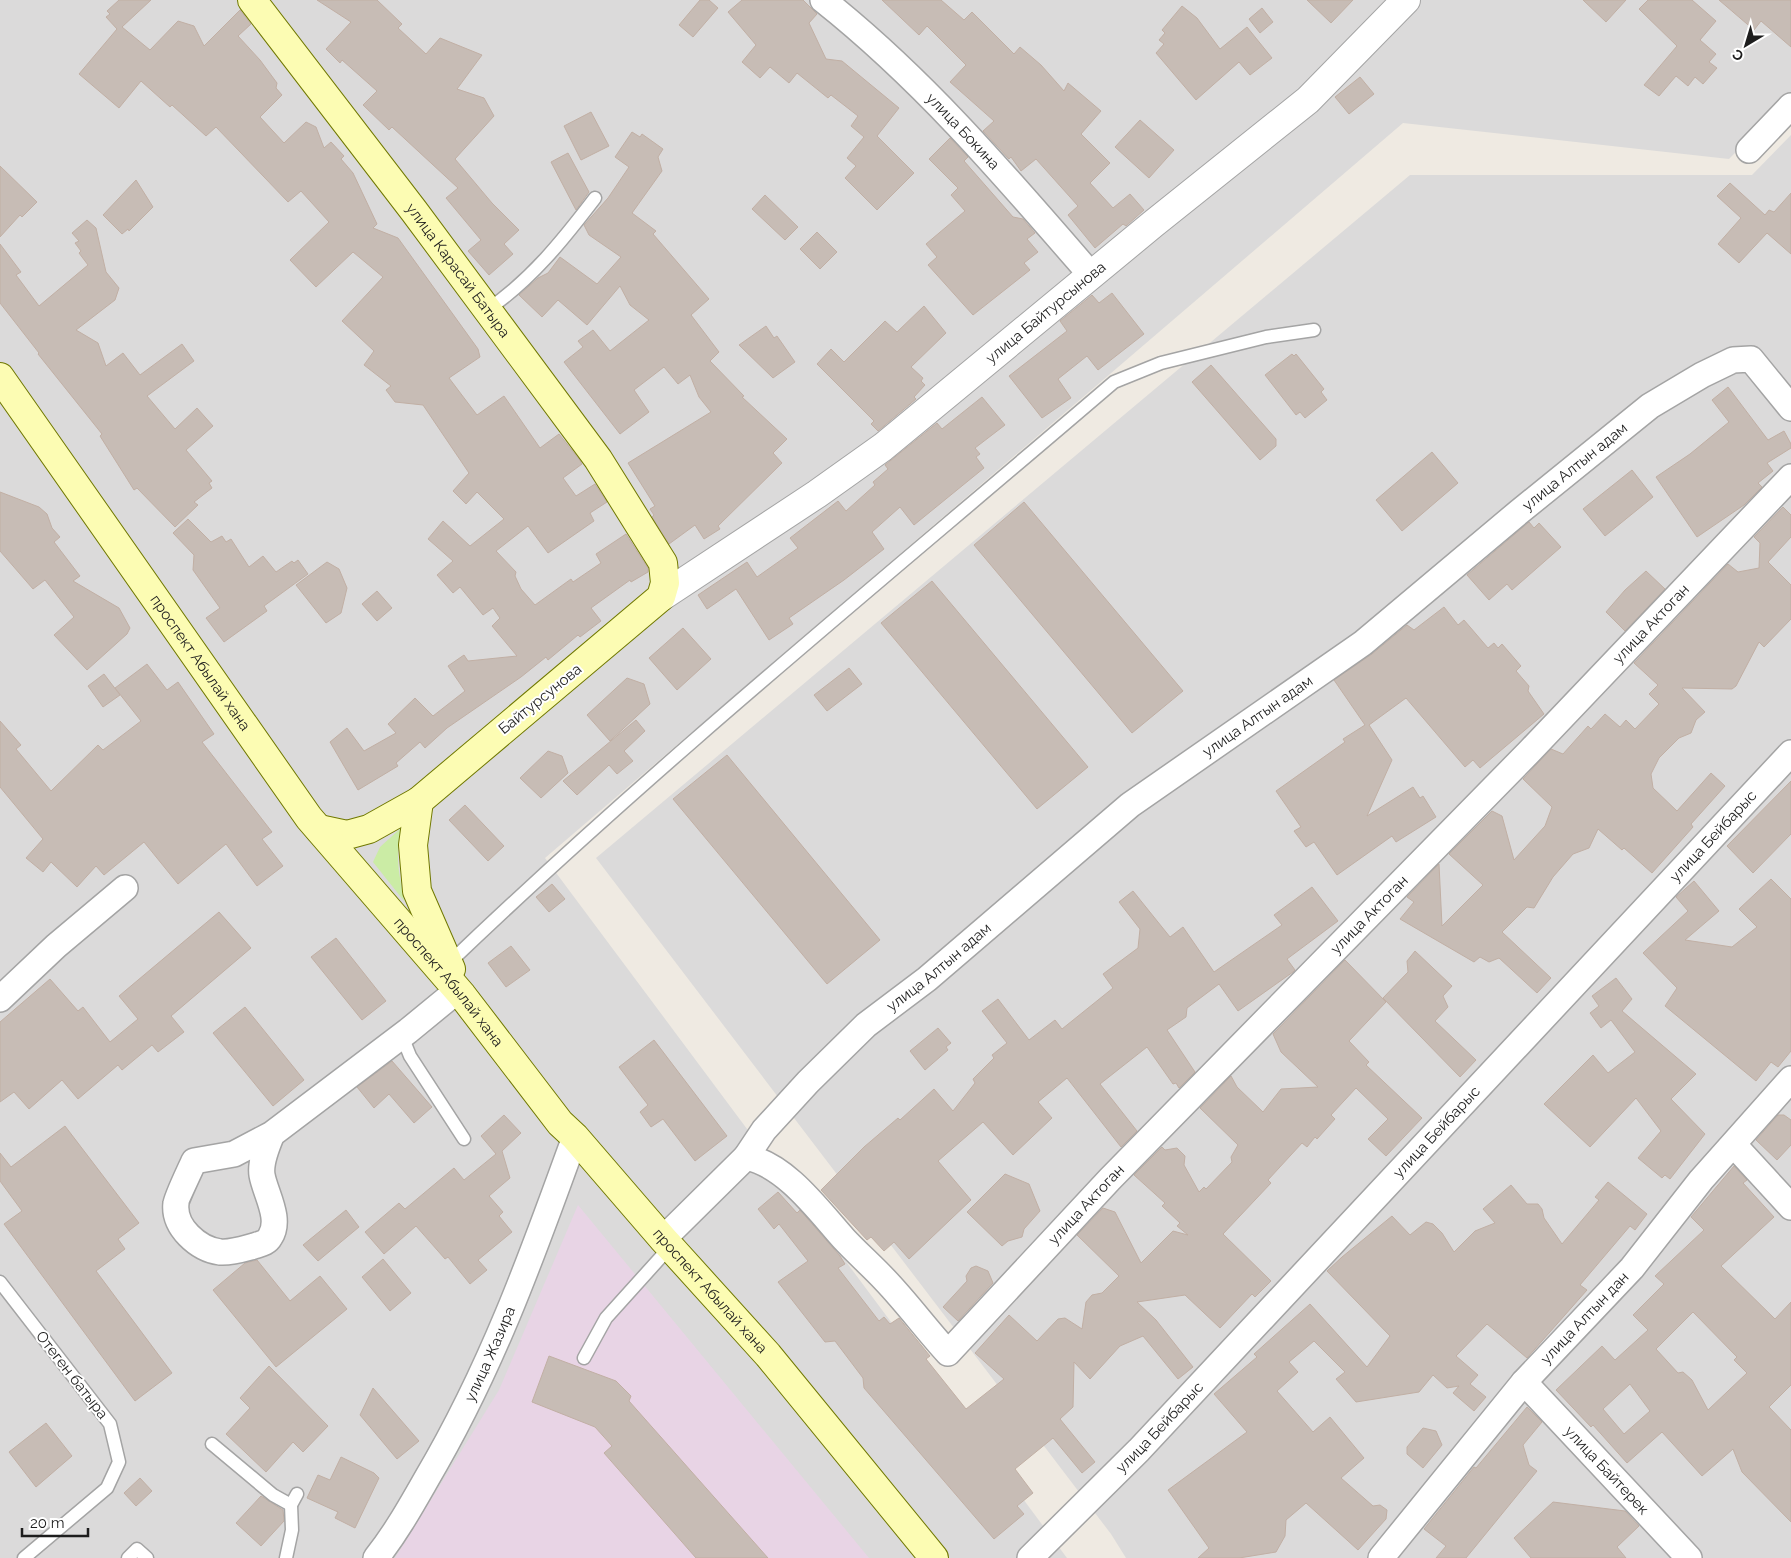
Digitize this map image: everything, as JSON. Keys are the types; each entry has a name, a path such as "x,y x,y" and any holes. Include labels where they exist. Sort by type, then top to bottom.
{"main road":[{"name":"улица Карасай Батыра","path":"252,0 414,211 598,459 663,563 665,583 661,597"},
{"name":"проспект Абылай хана","path":"0,377 319,829 460,993 560,1123 575,1137 666,1243 768,1355 934,1558"},
{"name":"Байтурсунова","path":"319,829 347,835 369,829 419,801 661,597"},
{"path":"419,801 413,846 417,891 460,993"}],"street":[{"name":"улица Бокина","path":"822,0 862,31 970,136 1091,275"},
{"name":"улица Байтурсынова","path":"661,597 817,494 883,447 1091,275 1308,100 1406,0"},
{"path":"1749,150 1791,106"},
{"name":"улица Алтын адам","path":"746,1157 764,1130 808,1082 866,1025 926,979 1075,850 1130,805 1180,768 1363,643 1519,512 1650,406 1702,375 1733,360 1751,359 1791,408"},
{"name":"улица Актоган","path":"746,1157 759,1160 798,1187 886,1281 918,1321 948,1353 1124,1165 1529,752 1791,476"},
{"path":"654,548 684,564 705,568"},
{"name":"улица Бейбарыс","path":"1030,1558 1139,1450 1791,753"},
{"path":"0,999 56,946 125,888"},
{"path":"272,1134 266,1148 261,1173 272,1207 272,1233 267,1242 242,1250 221,1252 206,1248 192,1239 182,1227 177,1213 176,1202 194,1161 234,1154 272,1134 460,993"},
{"name":"улица Алтын дан","path":"1381,1558 1524,1382 1632,1268 1701,1180 1734,1145 1791,1078"},
{"name":"улица Жазира","path":"376,1558 394,1534 450,1439 495,1349 532,1257 575,1137"},
{"path":"1734,1145 1791,1207"},
{"path":"666,1243 746,1157"},
{"name":"улица Байтерек","path":"1524,1382 1689,1558"}],"lane":[{"path":"486,310 527,278 562,243 595,198"},
{"path":"448,964 538,878 701,733 1114,382 1161,362 1266,337 1314,330"},
{"path":"402,1036 414,1063 464,1138"},
{"path":"584,1358 606,1318 666,1243"},
{"name":"Отеген батыра","path":"0,1282 110,1424 119,1462 107,1488 24,1558"},
{"path":"212,1444 273,1495 294,1499 292,1530 286,1558"},
{"path":"128,1558 136,1549 146,1558"}],"shaded area":[{"path":"0,0 1791,0 1791,96 1729,159 1403,123 545,858 1067,1558 0,1558"},
{"path":"1791,135 1791,1558 1126,1558 1111,1534 596,858 1410,175 1752,175"},
{"path":"578,1205 869,1558 395,1558 499,1390"}],"green space":[{"path":"401,828 398,857 404,901 373,862 380,847"}],"building":[{"path":"119,0 151,0 122,27 150,50 178,21 194,26 204,46 240,10 251,24 238,36 260,60 277,83 276,88 282,95 260,117 284,143 306,122 316,127 324,148 331,142 344,156 341,159 353,173 377,224 373,228 398,238 478,349 480,357 449,378 477,415 504,396 540,448 559,434 579,459 582,464 563,478 576,496 595,484 607,502 590,513 594,521 548,553 528,526 496,551 516,572 515,576 521,589 535,605 571,579 573,582 601,563 596,554 626,534 648,568 648,572 631,582 630,580 591,608 601,621 580,637 578,635 548,660 546,657 521,677 447,728 425,748 420,742 396,763 398,766 358,790 330,742 347,728 364,751 396,733 388,724 415,698 433,716 465,691 448,666 464,655 468,661 517,656 492,626 500,618 493,608 483,615 460,587 453,593 437,575 453,561 428,539 443,521 470,546 504,519 477,492 466,504 453,491 469,473 423,405 395,402 386,390 391,386 364,365 374,351 342,321 383,277 353,252 316,287 290,260 329,222 301,191 288,202 216,127 206,136 172,105 170,107 141,81 119,108 79,74 117,29 106,17 110,14 107,11"},
{"path":"317,0 377,0 402,24 398,28 426,54 440,38 482,55 457,89 484,98 494,116 455,159 492,203 519,230 504,244 513,254 489,275 468,251 481,240 446,198 458,188 392,127 389,130 363,105 377,91 342,60 340,63 326,49 351,22"},
{"path":"700,0 709,0 718,8 693,37 679,25"},
{"path":"742,0 803,0 817,14 809,23 826,59 842,61 899,108 877,136 914,173 877,210 845,178 856,166 847,158 864,137 851,126 858,116 831,95 828,98 797,73 789,83 770,67 760,78 742,62 756,45 728,12"},
{"path":"882,0 941,0 964,20 972,12 1014,54 1020,47 1041,65 1064,91 1068,83 1101,111 1081,134 1110,163 1090,183 1113,208 1130,194 1144,210 1126,226 1123,224 1095,248 1068,215 1078,206 1036,159 1021,171 1011,157 1009,159 983,131 994,121 950,82 966,65 927,26 919,35"},
{"path":"1307,0 1353,0 1331,23"},
{"path":"1583,0 1626,0 1606,22"},
{"path":"1648,0 1692,0 1716,21 1700,40 1716,54 1709,62 1717,68 1703,84 1695,77 1688,86 1676,76 1659,96 1644,85 1677,46 1639,9"},
{"path":"1719,0 1791,0 1791,47 1761,21 1754,30"},
{"path":"1182,6 1197,18 1220,49 1247,27 1272,58 1250,75 1239,62 1196,100 1156,53 1164,44 1159,40 1165,33 1162,30"},
{"path":"1262,8 1273,22 1260,33 1249,19"},
{"path":"1360,77 1374,94 1349,114 1335,97"},
{"path":"591,112 609,146 581,160 564,126"},
{"path":"1140,120 1174,150 1149,178 1115,147"},
{"path":"632,132 640,137 642,134 663,149 658,157 662,171 632,213 656,231 653,234 709,299 691,315 719,352 710,361 744,396 742,397 787,439 773,453 782,463 718,526 720,529 704,539 695,525 669,544 652,517 654,515 650,509 655,506 628,463 711,412 699,397 690,375 678,384 664,367 634,390 649,412 620,434 564,362 583,347 578,341 593,330 610,351 649,320 630,305 620,286 587,325 558,300 542,317 519,295 538,278 548,273 560,257 597,284 621,257 589,235 584,225 608,198 629,167 615,157"},
{"path":"950,138 968,157 964,161 1013,217 1023,219 1035,233 1027,239 1038,252 1024,263 1030,270 973,315 928,265 937,257 926,244 965,211 951,195 958,188 929,159"},
{"path":"568,153 589,192 576,210 551,162"},
{"path":"0,166 37,202 22,217 20,215 0,237"},
{"path":"136,180 153,207 129,231 128,229 122,234 103,215"},
{"path":"1730,183 1765,215 1769,210 1774,212 1791,193 1791,254 1767,233 1739,263 1718,244 1741,218 1717,196"},
{"path":"765,195 798,227 785,240 752,209"},
{"path":"87,220 96,228 106,272 119,288 115,300 76,330 98,343 106,366 123,353 140,375 182,344 194,361 147,396 175,429 197,408 213,426 186,450 212,481 209,483 212,488 194,502 198,505 175,527 137,488 134,490 100,436 102,434 0,303 0,244 21,272 16,275 39,306 88,265 79,253 81,251 75,243 79,241 72,233"},
{"path":"817,232 837,252 820,269 800,249"},
{"path":"1112,293 1144,334 1098,370 1087,356 1058,379 1071,398 1042,418 1009,376 1067,331 1060,321 1092,295 1099,303"},
{"path":"924,306 946,333 911,367 923,378 921,381 925,385 914,397 916,399 878,431 871,424 874,421 817,364 831,349 844,362 885,321 897,332"},
{"path":"766,326 774,338 777,336 795,362 773,378 739,345"},
{"path":"1292,354 1294,356 1296,354 1324,389 1321,392 1327,400 1305,418 1300,412 1296,415 1265,375"},
{"path":"1211,365 1276,439 1276,446 1260,460 1192,382"},
{"path":"1728,387 1768,440 1784,431 1791,444 1791,448 1767,463 1773,471 1758,483 1762,487 1744,505 1697,537 1656,477 1690,454 1729,422 1712,400"},
{"path":"982,397 1005,425 975,448 980,454 976,457 984,468 914,525 900,507 872,532 884,549 844,580 789,618 793,624 769,640 736,589 707,609 698,595 747,562 757,577 798,548 790,538 838,501 846,511 875,485 873,482 888,469 885,465 937,423 942,429"},
{"path":"1432,452 1458,483 1402,531 1376,500"},
{"path":"1632,470 1653,497 1605,536 1583,509"},
{"path":"0,492 39,507 47,514 52,528 60,537 54,542 80,576 73,581 119,608 130,628 127,634 87,670 54,635 74,617 45,580 33,589 0,551"},
{"path":"1024,502 1183,691 1132,733 974,545"},
{"path":"1783,507 1791,515 1791,537 1768,562 1791,585 1791,619 1764,647 1759,642 1736,686 1732,689 1682,688 1705,712 1696,720 1691,733 1679,738 1659,758 1651,774 1653,788 1677,811 1711,773 1725,786 1691,824 1693,827 1652,873 1624,848 1622,850 1598,829 1589,848 1573,854 1553,877 1534,908 1527,907 1502,932 1551,978 1537,993 1499,958 1489,962 1480,957 1474,962 1400,919 1414,902 1407,897 1439,864 1442,926 1483,885 1449,854 1492,811 1502,816 1514,860 1545,826 1552,807 1523,779 1551,749 1563,754 1588,726 1591,729 1605,714 1620,727 1626,720 1635,729 1659,704 1649,694 1658,685 1634,663 1728,564 1738,572 1759,568 1760,543 1754,537"},
{"path":"188,519 211,542 222,536 226,542 231,539 249,567 263,556 276,572 292,561 294,563 298,560 308,574 264,606 267,611 224,642 206,618 220,608 193,570 194,555 173,533"},
{"path":"1529,522 1534,528 1539,523 1561,547 1512,590 1507,584 1489,600 1467,575"},
{"path":"327,562 339,569 347,588 341,613 326,623 296,585"},
{"path":"1646,571 1665,589 1625,631 1606,612 1625,590"},
{"path":"932,581 1088,767 1037,809 881,623"},
{"path":"377,591 392,608 377,621 362,604"},
{"path":"1444,607 1458,625 1464,620 1488,648 1494,643 1498,648 1502,644 1521,666 1516,671 1529,686 1528,691 1544,714 1480,768 1473,760 1465,767 1406,698 1369,725 1392,760 1367,816 1413,787 1420,798 1423,796 1436,817 1396,842 1392,836 1337,875 1314,842 1306,847 1294,831 1301,827 1276,791 1345,742 1343,739 1365,725 1334,680 1372,654 1407,625 1414,630"},
{"path":"683,628 711,659 677,690 649,658"},
{"path":"147,664 167,690 178,682 214,734 202,742 272,832 262,839 283,866 257,886 226,844 178,884 144,842 104,875 96,866 77,887 51,862 43,872 26,858 43,839 0,787 0,721 21,745 16,749 51,791 98,745 103,750 141,721 115,688"},
{"path":"849,668 862,684 827,711 814,695"},
{"path":"104,674 120,695 103,707 88,686"},
{"path":"627,678 644,684 650,704 610,741 587,715"},
{"path":"636,720 645,731 624,751 633,761 617,774 609,765 577,795 563,781"},
{"path":"548,751 562,756 568,773 541,798 520,778"},
{"path":"727,755 880,940 827,984 673,799"},
{"path":"1791,781 1791,834 1753,873 1727,846"},
{"path":"465,805 504,846 488,861 449,820"},
{"path":"1771,879 1791,899 1791,1051 1778,1067 1771,1062 1756,1081 1665,1006 1677,988 1643,953 1688,911 1676,897 1694,881 1719,911 1685,940 1732,947 1757,927 1739,909"},
{"path":"552,884 565,899 549,912 536,897"},
{"path":"1312,887 1338,921 1287,959 1295,970 1293,972 1238,1011 1219,984 1187,1008 1186,1017 1167,1030 1195,1072 1179,1088 1176,1083 1173,1084 1147,1047 1100,1084 1137,1131 1121,1147 1067,1078 1038,1102 1052,1118 1013,1155 983,1122 938,1161 971,1200 909,1259 894,1242 884,1251 871,1237 867,1240 821,1190 864,1147 898,1118 900,1120 934,1089 953,1111 975,1083 973,1079 994,1058 992,1055 1007,1043 982,1011 998,999 1029,1040 1055,1020 1062,1029 1113,988 1103,974 1138,948 1140,929 1119,902 1133,891 1170,937 1183,927 1214,972 1282,925 1274,915"},
{"path":"219,912 251,948 171,1016 184,1032 158,1052 152,1045 122,1070 118,1065 78,1099 62,1080 29,1109 14,1092 0,1102 0,1022 50,979 78,1011 83,1007 110,1042 138,1019 119,996"},
{"path":"336,938 386,1001 362,1020 311,957"},
{"path":"511,946 530,970 506,987 488,963"},
{"path":"1415,951 1452,986 1443,996 1448,1007 1435,1021 1476,1060 1460,1077 1383,998 1408,972 1407,961"},
{"path":"1345,960 1386,1002 1349,1041 1369,1062 1366,1065 1422,1118 1386,1156 1368,1139 1388,1119 1356,1088 1331,1115 1335,1119 1317,1139 1315,1137 1307,1147 1302,1143 1268,1180 1271,1183 1223,1234 1271,1281 1255,1297 1252,1294 1220,1328 1185,1295 1137,1302 1156,1320 1193,1367 1178,1379 1143,1336 1120,1346 1090,1379 1074,1362 1073,1407 1060,1419 1095,1462 1082,1473 1053,1438 1015,1469 1033,1493 1017,1506 1024,1514 994,1539 864,1388 863,1378 835,1341 825,1342 778,1282 808,1261 779,1224 774,1229 758,1209 778,1192 797,1213 800,1210 840,1256 845,1264 838,1268 879,1321 884,1317 890,1324 899,1318 930,1356 926,1359 966,1409 1004,1379 975,1353 1009,1315 1037,1341 1058,1319 1065,1318 1082,1329 1086,1302 1092,1295 1102,1293 1119,1276 1077,1235 1103,1208 1115,1212 1141,1263 1173,1231 1188,1235 1177,1226 1180,1223 1162,1206 1165,1203 1134,1175 1162,1147 1165,1150 1177,1148 1185,1156 1184,1165 1199,1192 1204,1187 1206,1189 1232,1162 1231,1157 1238,1145 1200,1108 1231,1076 1237,1087 1263,1112 1281,1089 1318,1087 1281,1052 1273,1034"},
{"path":"1616,978 1632,999 1622,1011 1696,1074 1671,1099 1705,1134 1670,1179 1665,1175 1662,1178 1638,1158 1661,1131 1636,1098 1590,1147 1544,1104 1593,1055 1608,1073 1635,1052 1611,1020 1601,1028 1590,1013 1599,1006 1592,996"},
{"path":"245,1007 304,1080 273,1106 213,1033"},
{"path":"938,1028 951,1043 946,1047 948,1050 925,1070 910,1051"},
{"path":"654,1040 727,1136 695,1161 663,1119 651,1127 640,1112 648,1105 619,1067"},
{"path":"392,1061 432,1107 414,1123 389,1094 374,1108 357,1087"},
{"path":"504,1115 521,1133 502,1151 510,1178 489,1196 503,1212 499,1216 512,1232 478,1260 487,1270 470,1284 448,1257 445,1259 416,1226 384,1254 365,1232 399,1203 405,1209 454,1168 464,1180 496,1154 481,1136"},
{"path":"1778,1115 1784,1115 1791,1120 1791,1145 1777,1160 1756,1140"},
{"path":"65,1126 139,1223 118,1239 125,1249 96,1271 172,1373 135,1401 4,1224 22,1211 0,1181 0,1153 11,1167"},
{"path":"1734,1166 1747,1180 1743,1183 1774,1217 1721,1266 1775,1319 1791,1302 1791,1385 1769,1407 1791,1430 1791,1522 1742,1472 1733,1449 1702,1476 1662,1432 1627,1463 1593,1425 1591,1427 1556,1390 1602,1346 1615,1360 1648,1330 1633,1315 1664,1284 1655,1276 1704,1230 1691,1217","holes":["1693,1312 1737,1357 1734,1360 1747,1373 1708,1410 1692,1380 1683,1372 1678,1373 1656,1349","1630,1384 1650,1411 1624,1434 1603,1409"]},
{"path":"1005,1174 1029,1184 1040,1211 1024,1229 1022,1237 1008,1241 1002,1246 967,1212"},
{"path":"1608,1182 1647,1214 1635,1230 1630,1226 1580,1285 1587,1290 1527,1358 1487,1324 1456,1356 1478,1375 1470,1384 1486,1397 1474,1411 1453,1393 1459,1386 1447,1388 1433,1375 1419,1392 1356,1402 1336,1379 1345,1372 1314,1341 1289,1362 1298,1372 1277,1391 1313,1432 1330,1417 1364,1458 1341,1478 1373,1506 1380,1505 1387,1510 1386,1519 1358,1550 1306,1503 1286,1520 1285,1536 1276,1552 1239,1558 1198,1558 1209,1548 1168,1490 1247,1432 1214,1394 1257,1357 1254,1354 1310,1304 1367,1367 1390,1336 1327,1271 1342,1257 1392,1216 1410,1235 1426,1222 1433,1224 1442,1233 1454,1252 1475,1231 1495,1223 1483,1209 1511,1185 1527,1204 1538,1204 1542,1209 1544,1218 1562,1244 1599,1200 1595,1197"},
{"path":"346,1210 359,1227 318,1261 303,1245"},
{"path":"383,1259 411,1293 390,1311 362,1277"},
{"path":"257,1260 290,1301 320,1276 347,1309 276,1367 213,1290 245,1263"},
{"path":"976,1266 988,1271 993,1283 958,1321 943,1307 967,1281 966,1276 971,1268"},
{"path":"549,1356 616,1381 631,1396 629,1401 768,1558 696,1558 604,1453 612,1446 595,1427 532,1402"},
{"path":"269,1366 328,1426 303,1452 293,1442 266,1472 226,1434 250,1408 240,1398"},
{"path":"373,1388 419,1441 397,1459 360,1415"},
{"path":"1527,1407 1542,1422 1523,1445 1529,1465 1537,1471 1466,1558 1436,1558 1446,1546 1424,1529 1474,1467 1476,1468"},
{"path":"46,1423 72,1456 36,1487 9,1452"},
{"path":"1423,1428 1436,1431 1442,1445 1423,1468 1407,1454 1407,1447"},
{"path":"341,1457 374,1473 379,1478 355,1528 335,1518 338,1512 307,1498 318,1475 330,1480"},
{"path":"140,1478 152,1491 136,1506 124,1493"},
{"path":"261,1496 283,1510 284,1521 261,1546 236,1523"},
{"path":"1553,1502 1625,1511 1639,1526 1617,1547 1626,1558 1531,1558 1514,1538"}]}
